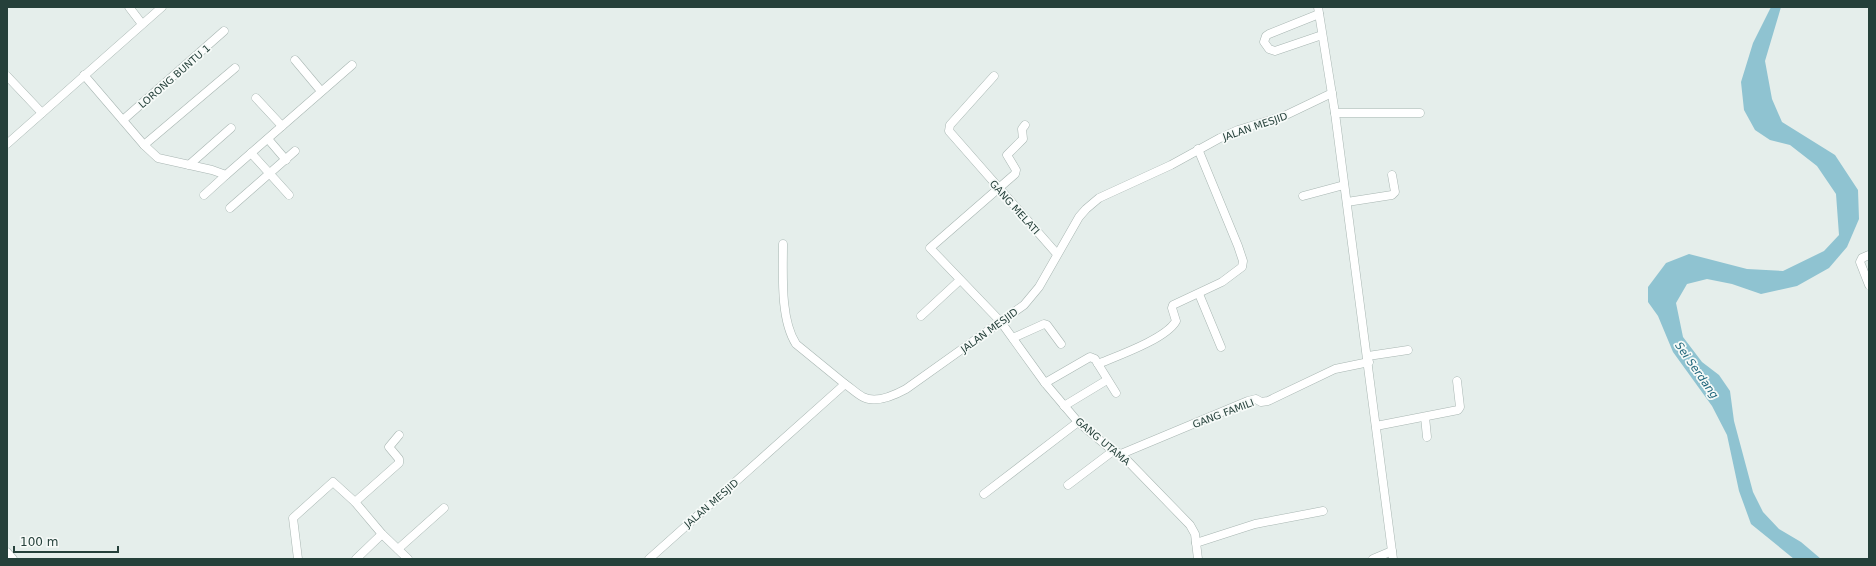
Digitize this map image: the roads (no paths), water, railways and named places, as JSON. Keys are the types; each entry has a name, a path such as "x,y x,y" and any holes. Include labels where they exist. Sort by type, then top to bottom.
{"street":[{"path":"129,7 142,24"},
{"path":"7,144 162,7"},
{"path":"1322,35 1275,51 1267,48 1264,42 1266,36 1269,34 1319,11 1347,202 1392,555 1373,559"},
{"name":"LORONG BUNTU 1","path":"123,120 224,31"},
{"path":"295,60 322,91"},
{"path":"204,194 352,65"},
{"path":"144,145 234,68"},
{"path":"84,75 154,155 163,161 212,170 226,176"},
{"path":"7,76 42,113"},
{"name":"GANG MELATI","path":"994,76 949,128 951,135 1057,254"},
{"name":"JALAN MESJID","path":"648,559 845,384 865,398 879,398 896,394 906,389 1024,305 1034,295 1079,217 1093,203 1108,193 1157,172 1198,149 1238,130 1284,116 1332,93"},
{"path":"256,98 282,126"},
{"path":"1335,113 1420,113"},
{"path":"999,189 1016,172 1007,155 1023,139 1022,129 1025,125"},
{"path":"189,165 231,128"},
{"path":"268,139 286,160"},
{"path":"1098,364 1139,347 1169,329 1176,321 1172,308 1173,305 1198,294 1231,276 1242,267 1243,264 1238,246 1198,149"},
{"path":"230,208 295,151"},
{"path":"251,153 289,195"},
{"path":"1347,202 1392,195 1394,192 1392,175"},
{"path":"1303,196 1344,185"},
{"name":"GANG UTAMA","path":"999,189 930,248 1001,322 1045,383 1078,422 1117,452 1186,520 1195,534 1198,559"},
{"path":"783,244 784,286 788,329 791,336 796,344 845,384"},
{"path":"1869,255 1862,258 1860,262 1869,285"},
{"path":"921,316 960,280"},
{"path":"1198,294 1221,347"},
{"path":"1013,338 1044,324 1048,326 1061,344"},
{"name":"GANG FAMILI","path":"1068,485 1117,452 1248,401 1256,399 1261,402 1268,401 1335,369 1368,359 1408,350"},
{"path":"1045,383 1090,357 1095,359 1116,394"},
{"path":"1064,406 1107,380"},
{"path":"1376,426 1460,409 1457,381"},
{"path":"1425,417 1427,437"},
{"path":"984,494 1078,422"},
{"path":"355,502 399,463 399,459 389,447 399,435"},
{"path":"298,559 293,517 333,482 355,502 382,534 408,559"},
{"path":"398,549 444,508"},
{"path":"1196,543 1255,524 1323,511"},
{"path":"356,559 382,534"},
{"path":"7,552 13,559"}],"water":[{"name":"Sei Serdang","path":"1771,7 1781,7 1765,61 1772,99 1782,122 1835,155 1858,190 1859,219 1847,247 1829,268 1797,286 1761,294 1732,284 1707,279 1687,284 1676,303 1683,337 1702,362 1719,375 1730,391 1734,421 1753,492 1763,512 1779,529 1801,542 1821,559 1794,559 1751,524 1739,491 1727,435 1712,406 1673,352 1658,316 1648,302 1648,287 1666,263 1689,254 1747,269 1783,271 1824,251 1839,235 1836,194 1817,166 1790,145 1770,140 1755,130 1744,110 1741,82 1753,43"}]}
